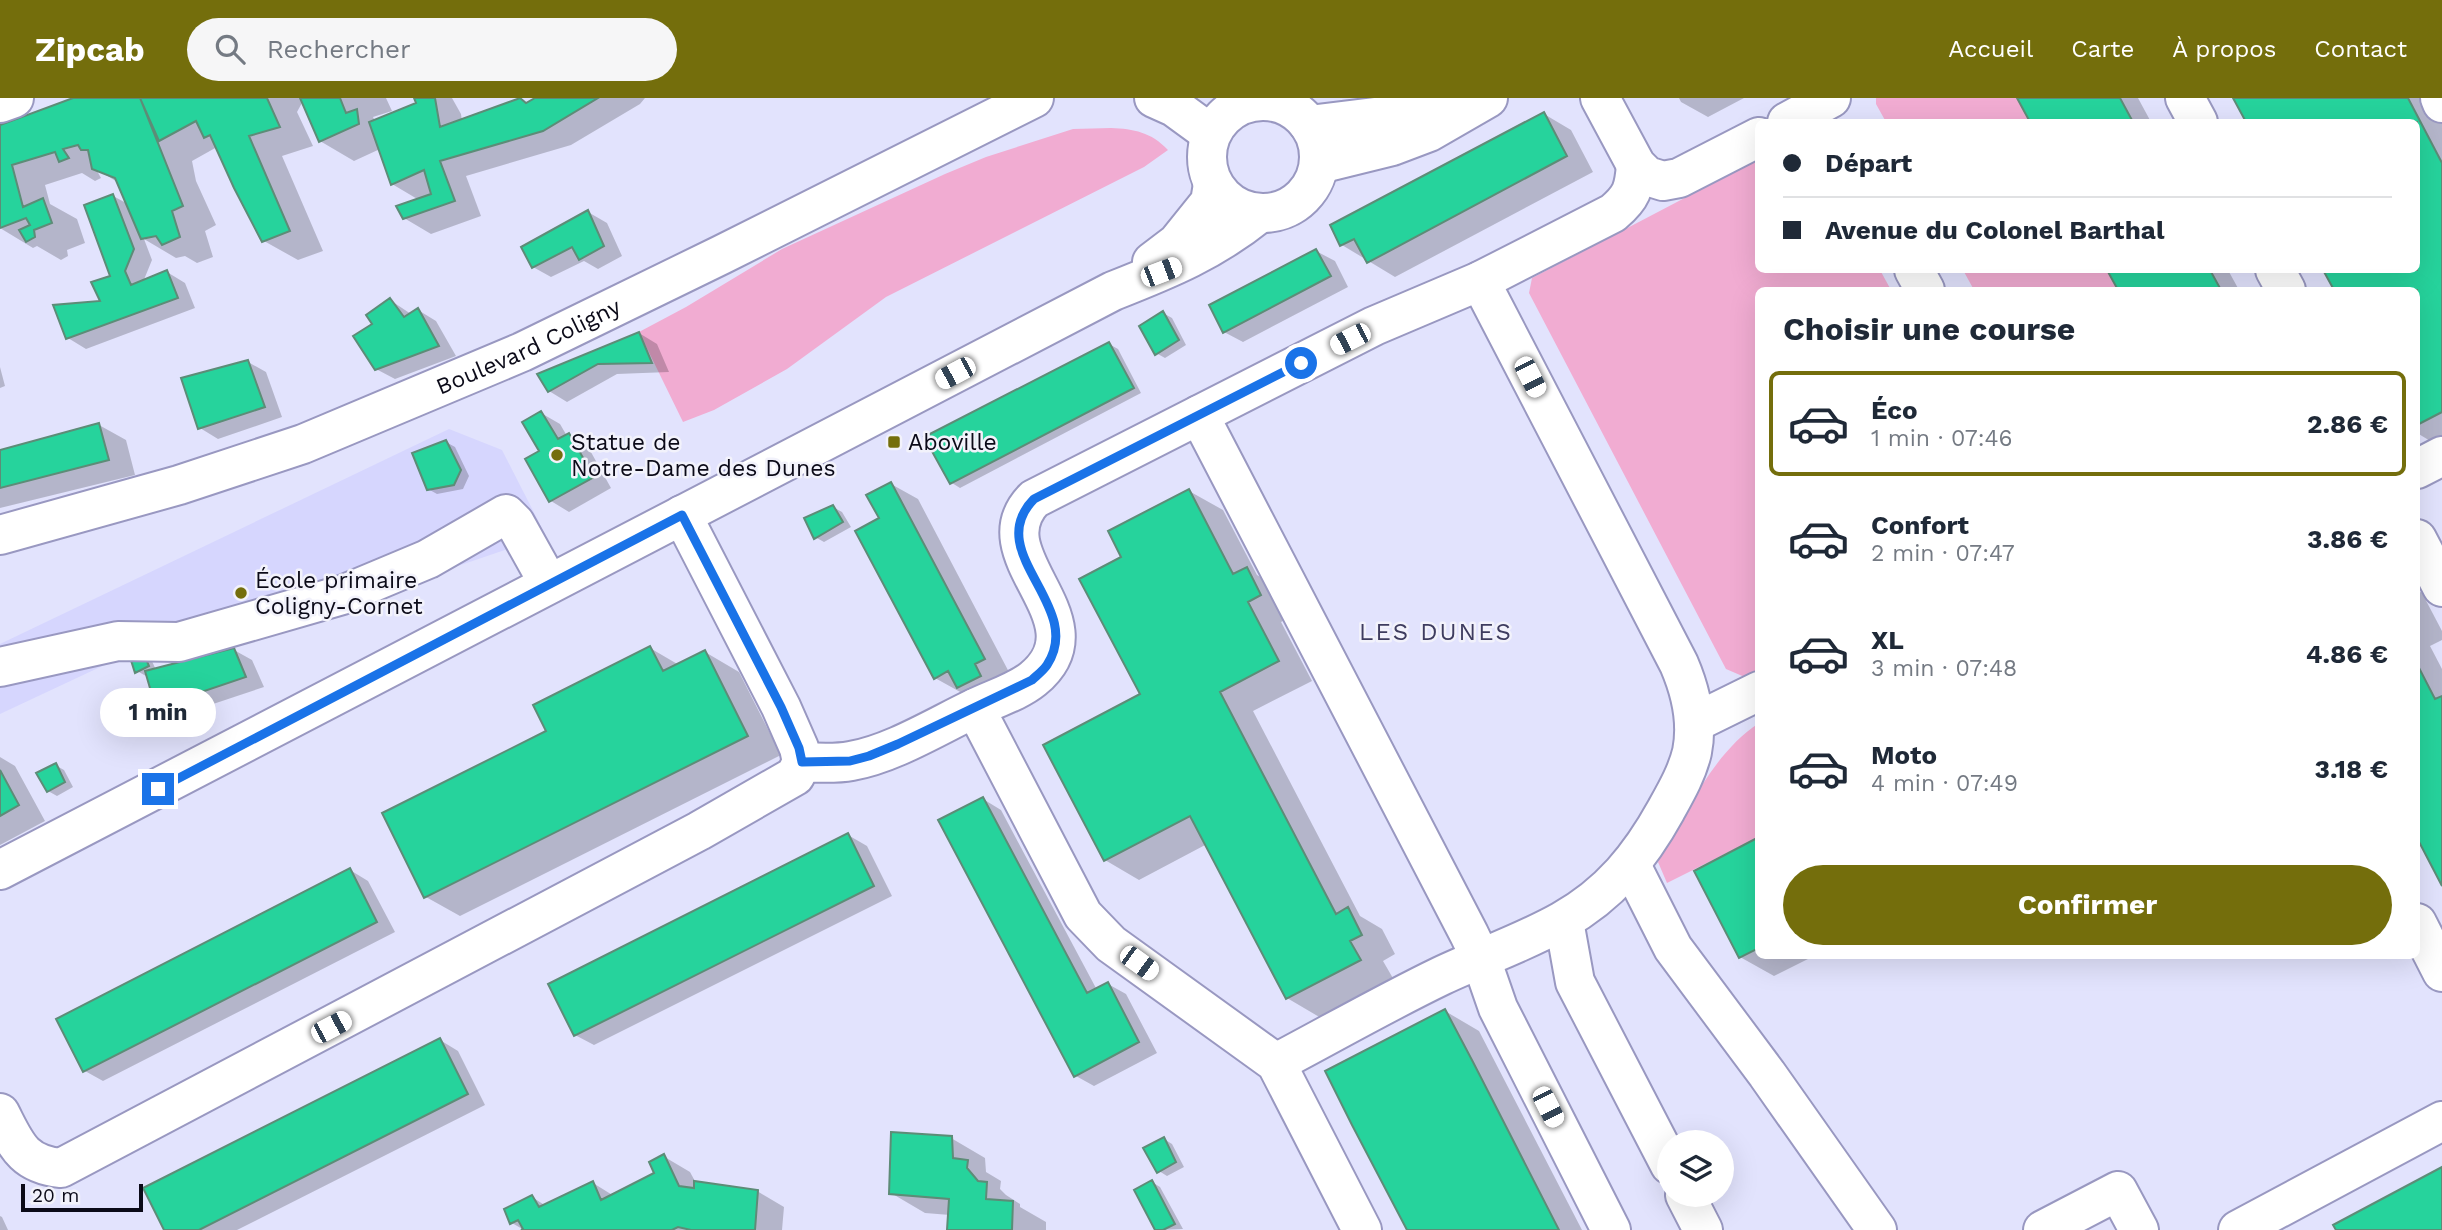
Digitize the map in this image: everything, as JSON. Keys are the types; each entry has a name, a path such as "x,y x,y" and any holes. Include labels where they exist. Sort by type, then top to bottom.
{"street":[{"path":"0,103 14,98"},
{"name":"Boulevard Coligny","path":"0,535 178,485 303,444 509,358 1036,98"},
{"path":"1154,98 1174,107 1211,134"},
{"path":"1309,125 1392,115 1441,98"},
{"path":"1319,163 1392,146 1429,132 1488,98"},
{"path":"1600,98 1636,165 1647,176 1663,181 1679,178 1755,139"},
{"path":"2185,98 2196,119"},
{"path":"1113,291 1177,243 1210,202 1213,184 1207,157 1211,134 1236,101 1279,103 1296,111 1309,125 1319,150 1319,163 1314,180 1305,194 1293,205 1277,212 1260,213 1242,209 1225,199 1213,184"},
{"path":"1796,119 1832,107"},
{"path":"802,762 850,761 869,756 1032,680 1047,665 1055,646 1056,628 1052,611 1023,556 1017,529 1019,519 1034,499 1374,326 1480,281 1613,213 1626,202 1634,186 1636,165"},
{"path":"0,870 1113,291 1184,263 1238,231 1260,213"},
{"path":"1276,1063 1441,976 1563,921 1603,892 1631,865 1646,845 1684,776 1692,751 1694,723 1689,687 1679,664 1480,281"},
{"path":"1199,415 1481,959 1497,1008 1611,1230"},
{"path":"2420,467 2442,456"},
{"path":"0,667 118,641 179,642 342,595 428,559 506,514 515,523 549,584"},
{"path":"0,1113 23,1153 46,1167 61,1168 699,831 796,776 802,762 799,748 781,707 682,515"},
{"path":"2420,545 2442,587"},
{"path":"1694,723 1755,693"},
{"path":"975,708 1083,915 1111,944 1276,1063 1363,1230"},
{"path":"1631,865 1673,948 1767,1074 1877,1230"},
{"path":"1563,921 1576,982 1657,1140"},
{"path":"2420,929 2442,972"},
{"path":"2238,1230 2442,1121"},
{"path":"2043,1230 2118,1191 2139,1230"},
{"path":"1691,1207 1703,1230"}],"shaded area":[{"path":"1876,98 2017,98 2028,119 1884,119 1876,104"},
{"path":"1111,128 1142,133 1168,150 1144,167 886,297 787,369 714,410 683,422 639,332 782,249 945,174 986,157 1073,129"},
{"path":"1755,161 1755,273 1882,273 1889,287 1755,287 1755,674 1747,678 1726,669 1529,293 1532,278"},
{"path":"1965,273 2109,273 2116,287 1972,287"},
{"name":"École primaire Coligny-Cornet","path":"449,429 502,450 546,536 222,646 145,646 0,714 0,644"},
{"path":"1755,726 1755,839 1667,883 1658,862 1664,849 1705,780 1743,735"}],"building":[{"path":"73,98 140,98 183,206 172,211 180,237 162,245 156,236 141,239 115,178 92,169 88,150 81,150 78,145 63,149 69,158 59,162 55,152 12,165 23,207 43,198 52,223 34,230 35,237 26,242 19,230 30,225 26,218 0,228 0,125"},
{"path":"140,98 267,98 280,127 249,136 290,231 262,242 210,135 204,138 196,121 159,141"},
{"path":"300,98 340,98 346,113 357,109 359,124 319,142"},
{"path":"414,98 435,98 440,127 520,98 526,103 535,98 598,98 543,131 440,161 455,201 403,219 396,206 431,194 424,170 391,185 369,122 416,103"},
{"path":"2017,98 2120,98 2131,119 2028,119"},
{"path":"2233,98 2408,98 2419,119 2244,119"},
{"path":"1544,112 1567,156 1367,263 1354,239 1340,246 1330,225"},
{"path":"2420,121 2442,163 2442,412 2420,423 2420,287 2332,287 2325,273 2420,273"},
{"path":"113,194 134,249 125,271 131,285 167,270 178,298 66,339 53,305 100,301 91,282 110,276 84,205"},
{"path":"588,210 604,246 579,260 572,247 532,268 521,247"},
{"path":"1316,249 1331,276 1223,333 1209,305"},
{"path":"2109,273 2212,273 2219,287 2116,287"},
{"path":"390,298 404,317 418,308 439,346 375,370 353,336 372,324 366,315"},
{"path":"1163,311 1179,340 1155,355 1139,326"},
{"path":"639,332 652,363 598,364 548,392 537,374"},
{"path":"1109,342 1134,388 950,484 924,437"},
{"path":"248,360 265,407 198,429 181,378"},
{"name":"Statue de Notre-Dame des Dunes","path":"541,411 558,439 569,433 594,477 549,502 525,459 539,451 522,422"},
{"path":"99,423 109,460 0,488 0,450"},
{"path":"446,440 461,470 454,485 427,490 412,453"},
{"path":"891,482 985,659 975,664 981,676 957,688 948,671 934,679 855,531 879,518 866,495"},
{"path":"1189,489 1233,574 1247,567 1261,595 1248,602 1279,661 1220,692 1336,914 1348,907 1362,935 1350,941 1361,960 1286,999 1190,816 1104,861 1043,745 1140,694 1079,579 1121,557 1108,531"},
{"path":"833,505 843,522 814,539 804,518"},
{"path":"650,646 663,671 705,650 748,736 424,898 382,813 546,731 533,705"},
{"path":"234,648 246,677 154,708 152,704 146,705 143,701 152,695 145,671"},
{"path":"143,652 149,666 135,673 130,657"},
{"path":"2420,670 2435,699 2442,696 2442,886 2420,844"},
{"path":"56,763 65,782 47,792 36,773"},
{"path":"0,770 19,805 0,816"},
{"path":"983,797 1087,993 1108,982 1139,1042 1074,1077 938,820"},
{"path":"848,833 874,886 574,1036 548,984"},
{"path":"1755,839 1755,950 1739,958 1694,871"},
{"path":"350,868 377,922 83,1072 56,1019"},
{"path":"1445,1009 1559,1230 1407,1230 1352,1125 1325,1071"},
{"path":"440,1038 468,1094 199,1230 164,1230 143,1188"},
{"path":"891,1132 952,1136 953,1158 968,1160 967,1168 978,1181 987,1182 986,1199 1013,1201 1012,1230 947,1230 949,1199 889,1194"},
{"path":"1164,1137 1176,1162 1157,1173 1143,1148"},
{"path":"664,1154 679,1186 694,1188 694,1181 758,1190 755,1230 691,1230 678,1227 672,1230 521,1230 523,1229 518,1220 510,1224 504,1209 532,1195 539,1207 593,1181 601,1200 654,1173 649,1162"},
{"path":"2442,1167 2442,1230 2336,1230 2333,1225"},
{"path":"1152,1180 1175,1224 1163,1230 1155,1230 1134,1190"}],"place":[{"name":"Aboville","path":"894,442"},
{"name":"Statue de Notre-Dame des Dunes","path":"557,455"},
{"name":"École primaire Coligny-Cornet","path":"241,593"}],"district":[{"name":"LES DUNES","path":"1436,632"}],"route":[{"path":"158,789 682,515 781,707 799,748 802,762 829,763 869,756 1032,680 1047,665 1055,646 1056,628 1052,611 1023,556 1017,529 1019,519 1034,499 1301,363"}]}
